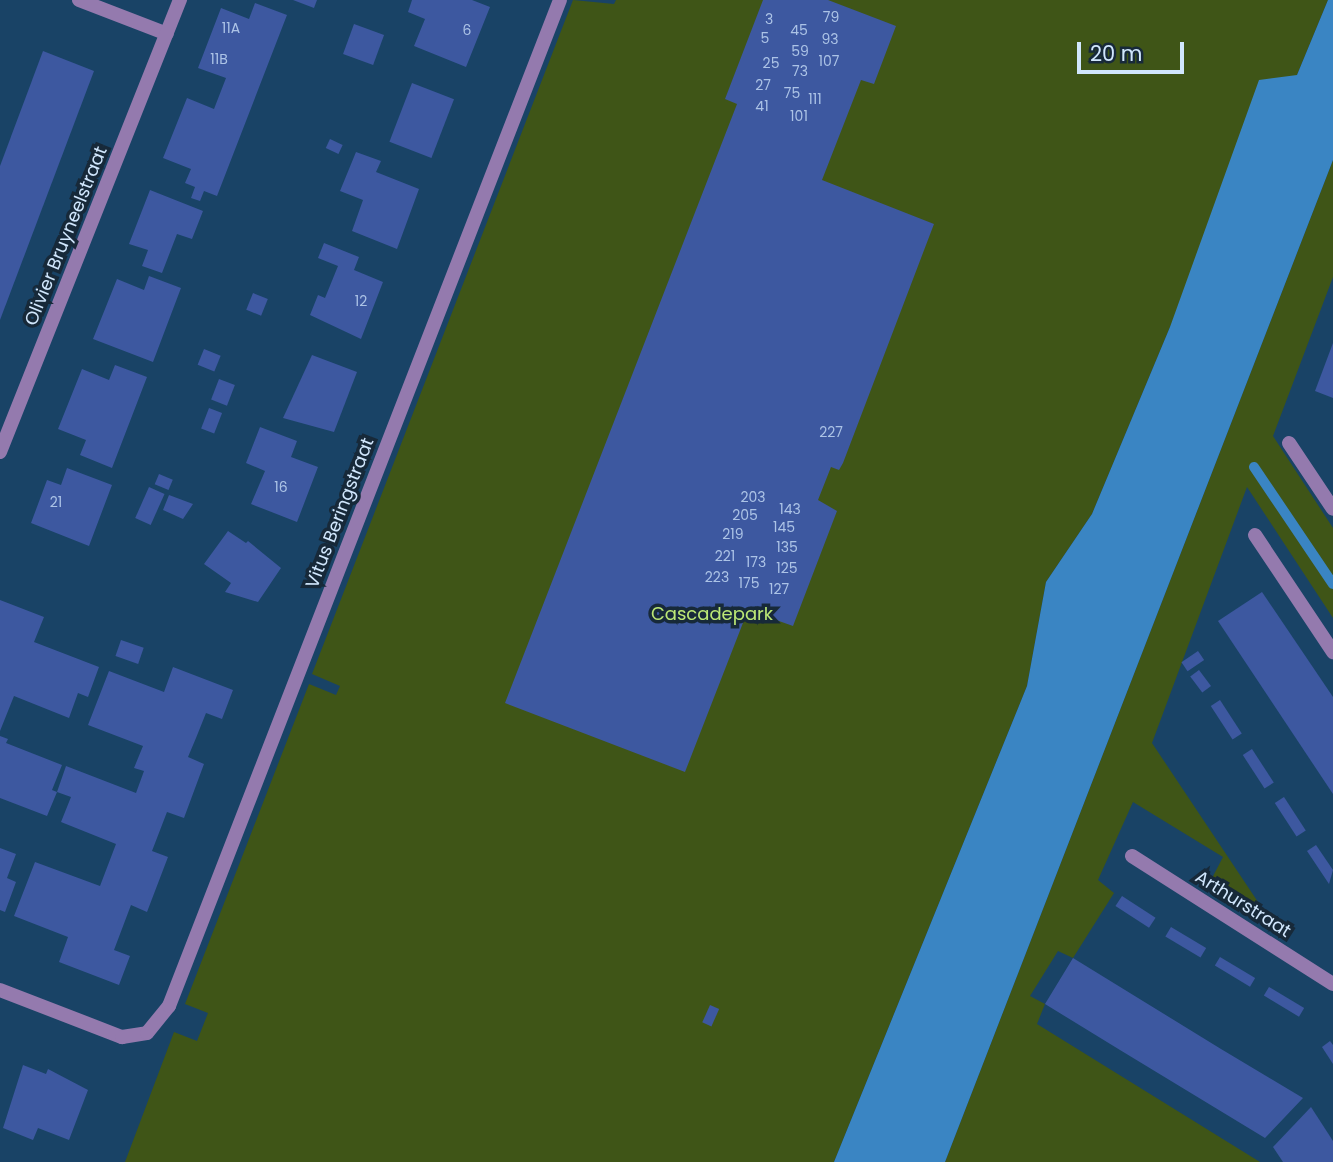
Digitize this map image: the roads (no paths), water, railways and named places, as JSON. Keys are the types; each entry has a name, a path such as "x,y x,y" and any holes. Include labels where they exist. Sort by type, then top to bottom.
{"street":[{"path":"79,0 167,34"},
{"name":"Olivier Bruyneelstraat","path":"0,452 180,0"},
{"name":"Vitus Beringstraat","path":"0,990 122,1037 147,1033 169,1006 560,0"},
{"path":"1289,443 1333,509"},
{"path":"1255,535 1333,652"},
{"name":"Arthurstraat","path":"1132,856 1333,984"}],"water":[{"path":"1328,0 1333,0 1333,160 945,1162 834,1162 1027,686 1046,582 1092,514 1170,327 1259,80 1297,75"}],"waterway":[{"path":"1254,467 1333,584"}],"park label":[{"name":"Cascadepark","path":"712,614"}]}
